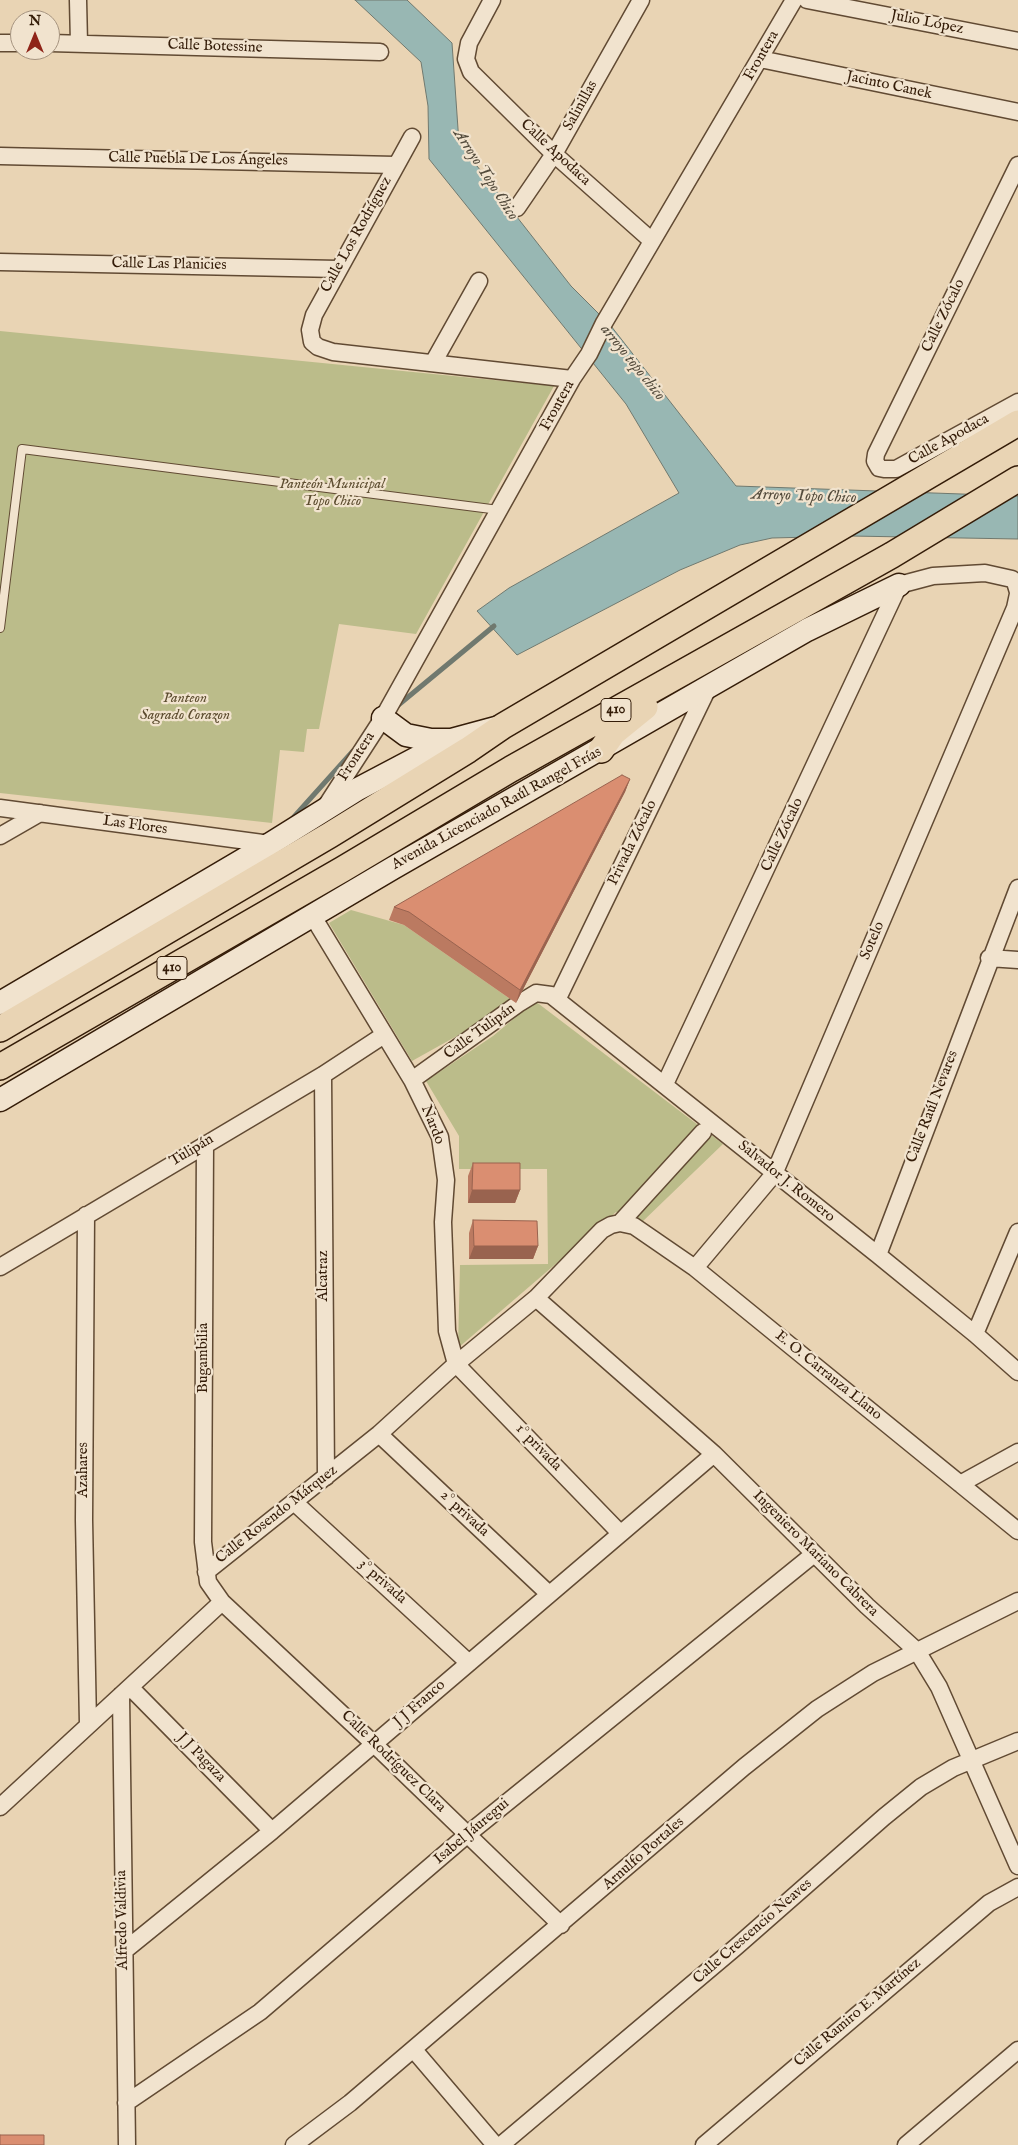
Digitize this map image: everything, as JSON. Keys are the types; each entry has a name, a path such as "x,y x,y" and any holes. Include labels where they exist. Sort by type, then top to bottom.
{"main road":[{"name":"410","path":"0,1029 326,823 468,750 502,726 815,544 1018,423"},
{"name":"410","path":"0,1067 343,869 511,769 892,556 1012,482"},
{"path":"601,750 613,733 652,702 672,678"}],"street":[{"path":"78,0 79,43"},
{"name":"Calle Apodaca","path":"492,0 473,34 466,59 472,72 482,85 554,154 652,240"},
{"name":"Salinillas","path":"517,208 554,154 641,0"},
{"name":"Frontera","path":"326,823 601,328 794,0"},
{"name":"Julio López","path":"806,0 1018,41"},
{"name":"Calle Botessine","path":"60,43 380,52"},
{"name":"Jacinto Canek","path":"760,59 1018,112"},
{"name":"Calle Los Rodríguez","path":"412,137 314,315 311,335 312,342 325,350 433,363"},
{"name":"Calle Puebla De Los Ángeles","path":"0,156 395,165"},
{"name":"Calle Zócalo","path":"879,468 875,461 876,454 1018,165"},
{"name":"Calle Las Planicies","path":"0,262 338,269"},
{"path":"480,281 433,363 572,380"},
{"name":"Calle Apodaca","path":"879,468 896,469 1018,402"},
{"name":"Avenida Licenciado Raúl Rangel Frías","path":"0,1100 312,915 807,630 899,585 933,576 991,574 1016,588"},
{"name":"Calle Zócalo","path":"666,1084 899,585"},
{"name":"Sotelo","path":"695,1268 774,1174 1015,608 1016,588"},
{"name":"Privada Zócalo","path":"555,996 708,688"},
{"path":"383,718 406,734 431,740 451,740"},
{"path":"0,1003 270,844 326,823 358,788 451,740 502,726"},
{"name":"Las Flores","path":"0,808 270,844"},
{"path":"0,836 40,813"},
{"name":"Calle Raúl Nevares","path":"878,1255 989,958 1018,888"},
{"name":"Nardo","path":"312,915 412,1080 440,1137 444,1158 443,1222 447,1331 456,1364"},
{"path":"989,958 1018,960"},
{"name":"Calle Tulipán","path":"412,1080 536,993 555,996"},
{"name":"Salvador J. Romero","path":"555,996 666,1084 774,1174 878,1255 975,1334 1018,1372"},
{"name":"Tulipán","path":"0,1267 323,1075 384,1035"},
{"name":"Alcatraz","path":"323,1075 326,1476"},
{"path":"627,1224 703,1132"},
{"name":"Bugambilia","path":"205,1144 203,1542 206,1572"},
{"name":"Azahares","path":"86,1215 84,1520 88,1724"},
{"name":"Calle Rosendo Márquez","path":"222,1602 212,1590 206,1572 379,1434 456,1364 536,1298 602,1230 611,1225 627,1224"},
{"name":"E. O. Carranza Llano","path":"627,1224 695,1268 1018,1531"},
{"path":"975,1334 1018,1232"},
{"name":"Ingeniero Mariano Cabrera","path":"536,1298 714,1454 867,1606 917,1651 940,1687 970,1760 1018,1866"},
{"name":"1° privada","path":"456,1364 620,1533"},
{"name":"2° privada","path":"379,1434 549,1594"},
{"path":"960,1484 1018,1452"},
{"name":"J J Franco","path":"124,1951 272,1831 714,1454"},
{"name":"3° privada","path":"294,1502 469,1662"},
{"name":"Isabel Jáuregui","path":"126,2103 260,2012 468,1834 814,1554"},
{"name":"Arnulfo Portales","path":"294,2145 350,2103 414,2050 744,1767 817,1709 873,1673 1018,1601"},
{"path":"0,1807 222,1602"},
{"name":"Calle Rodríguez Clara","path":"222,1602 374,1744 561,1925"},
{"name":"J J Pagaza","path":"125,1691 272,1831"},
{"name":"Alfredo Valdivia","path":"125,1691 124,1951 127,2145"},
{"name":"Calle Crescencio Neaves","path":"501,2145 736,1947 884,1817 938,1775 1018,1741"},
{"name":"Calle Ramiro E. Martínez","path":"704,2145 968,1920 989,1903 1018,1887"},
{"path":"414,2050 495,2145"},
{"path":"906,2145 1018,2050"}],"lane":[{"path":"0,628 22,450 499,510"}],"green space":[{"name":"Panteón Municipal Topo Chico","path":"0,331 554,386 416,634 339,624 319,729 307,729 304,752 280,750 272,823 0,793"},
{"path":"351,910 404,925 516,1003 412,1061 329,923"},
{"path":"535,1001 723,1144 640,1224 616,1212 458,1348 460,1265 548,1264 547,1169 459,1169 459,1136 426,1081 493,1036"}],"water":[{"path":"355,0 407,0 452,43 459,143 571,286 611,326 736,486 1018,496 1018,539 851,536 772,538 740,545 680,570 517,655 477,611 509,588 679,493 626,404 429,159 428,106 421,62"}],"building":[{"path":"622,775 630,779 520,990 409,912 394,907"},
{"path":"473,1163 520,1163 520,1190 472,1190"},
{"path":"473,1220 537,1221 538,1246 474,1246"},
{"path":"0,2135 44,2135 44,2145 0,2145"}],"waterway":[{"path":"396,707 494,626"},
{"path":"292,819 353,751"}],"water label":[{"name":"Arroyo Topo Chico","path":"485,175"},
{"name":"arroyo topo chico","path":"632,363"},
{"name":"Arroyo Topo Chico","path":"804,497"}],"park label":[{"name":"Panteon Sagrado Corazon","path":"185,708"}]}
